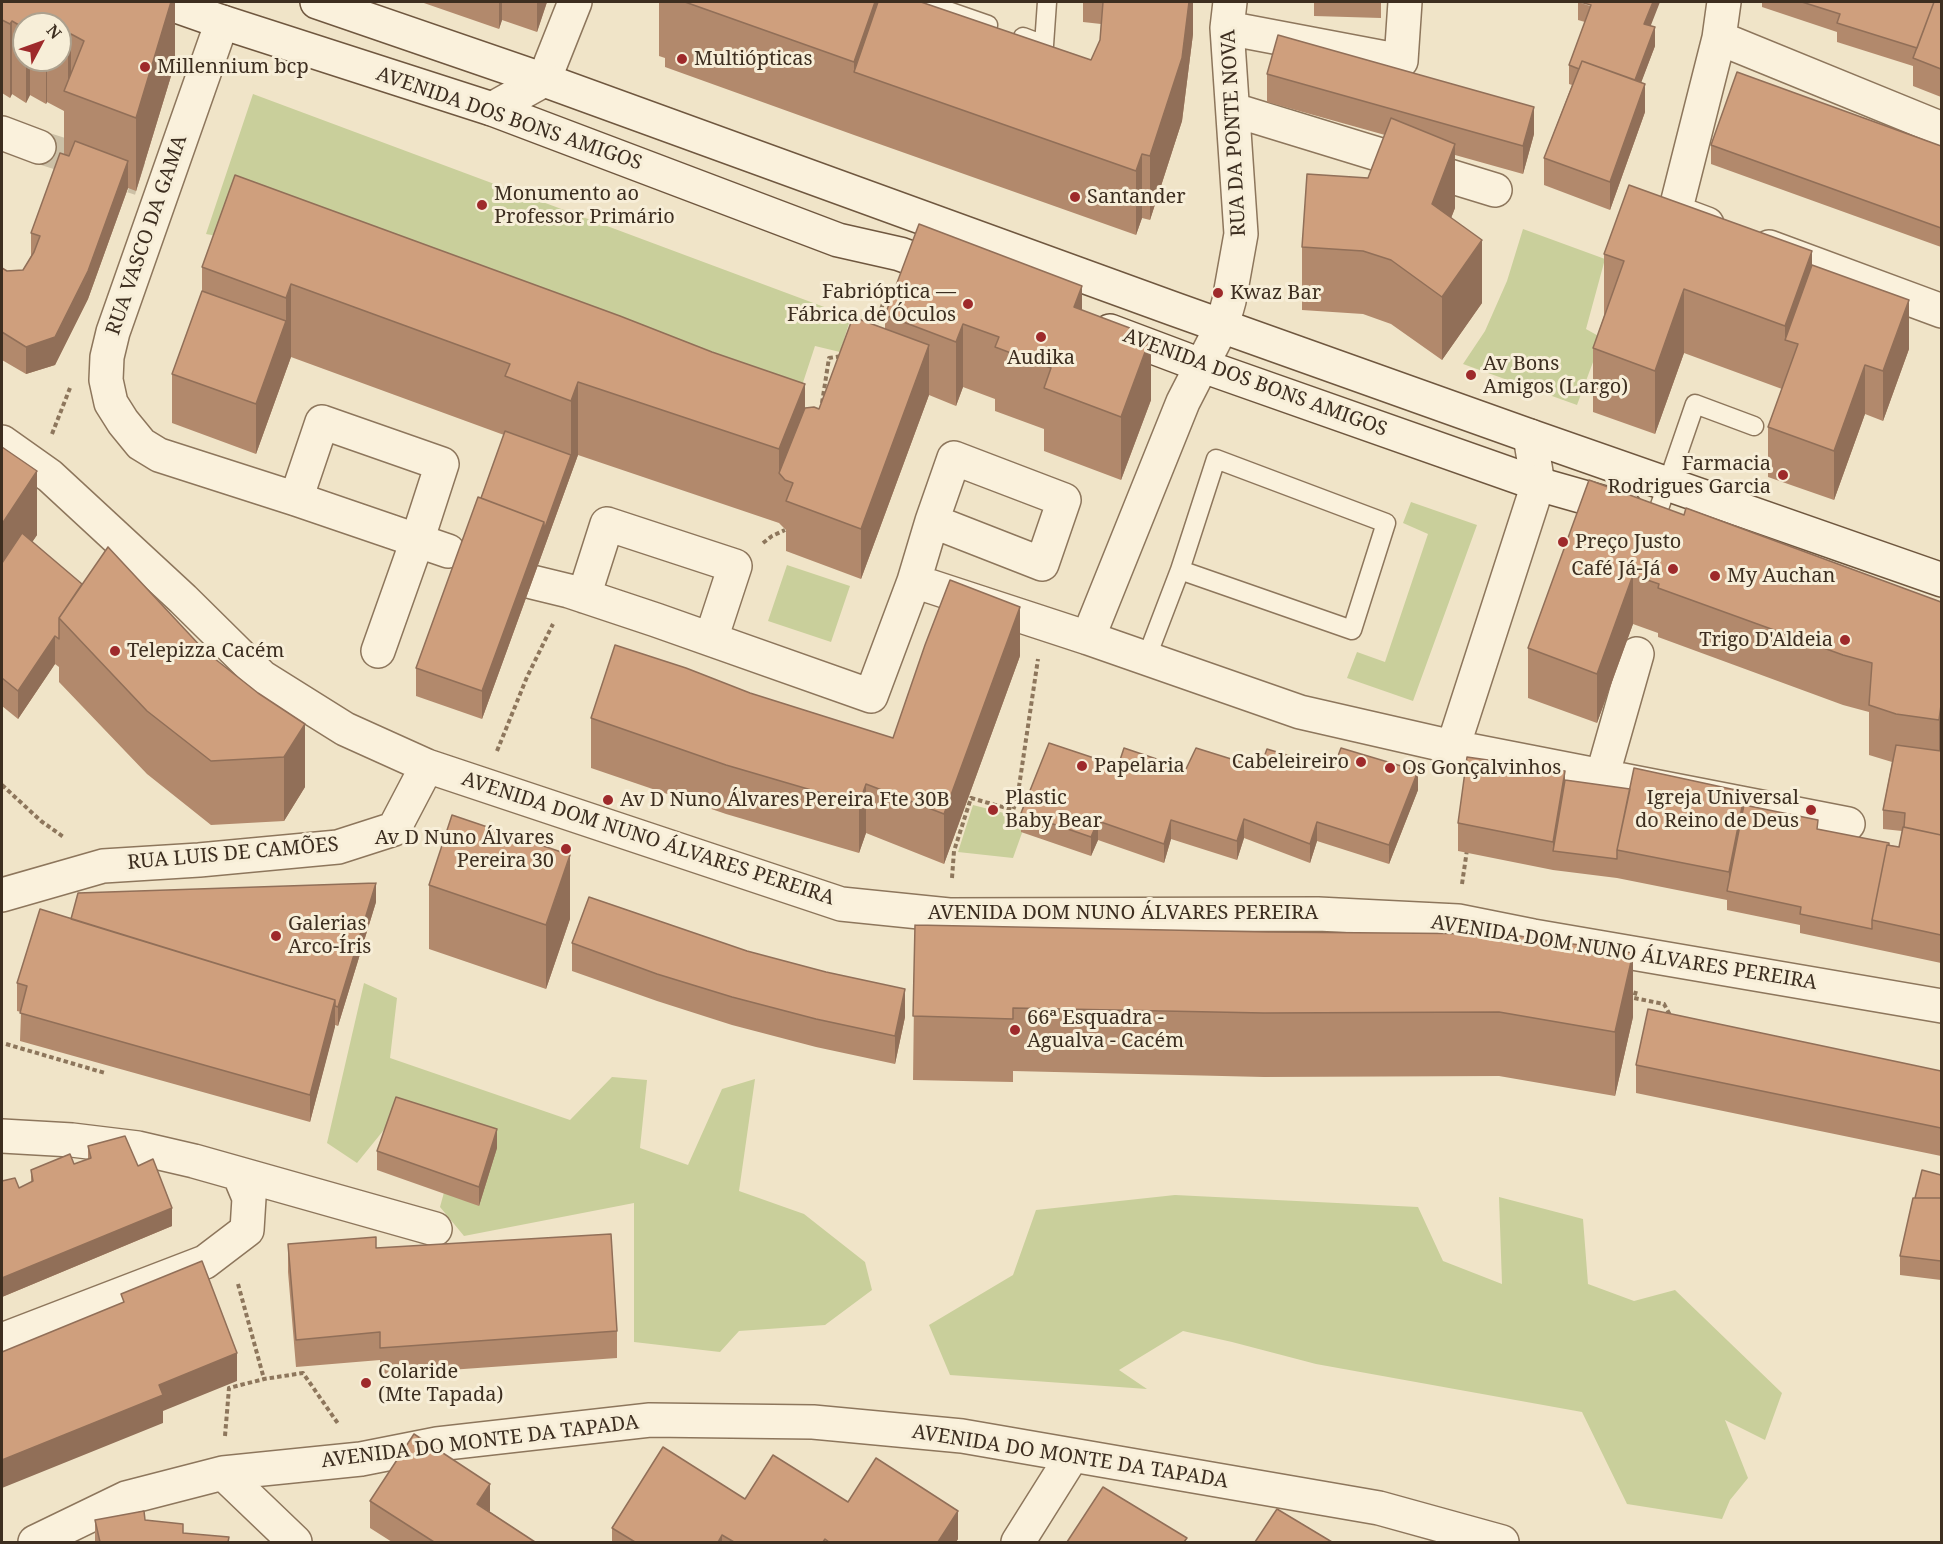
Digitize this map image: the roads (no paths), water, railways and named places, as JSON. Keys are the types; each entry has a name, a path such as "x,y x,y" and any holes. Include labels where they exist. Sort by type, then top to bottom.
{"street":[{"name":"AVENIDA DOS BONS AMIGOS","path":"165,2 492,109 838,240 900,254 978,283"},
{"path":"317,2 544,80 1222,326 1941,580"},
{"path":"492,109 544,80 575,2"},
{"path":"1229,15 1401,61 1405,2"},
{"path":"1724,2 1719,38 1675,212 1941,311"},
{"name":"RUA DA PONTE NOVA","path":"1088,638 1183,402 1222,326 1229,301 1241,234 1229,15"},
{"name":"RUA VASCO DA GAMA","path":"222,22 150,185 107,357 106,380 111,403 141,444 159,455 296,499"},
{"path":"1719,38 1941,129"},
{"path":"1234,110 1495,190"},
{"path":"2,134 39,147"},
{"name":"AVENIDA DOS BONS AMIGOS","path":"1079,320 1538,484 1689,528"},
{"path":"378,651 417,541 442,464 322,422 296,499 417,541 448,551"},
{"path":"1453,747 1538,484 1530,436"},
{"name":"AVENIDA DOM NUNO ÁLVARES PEREIRA","path":"2,442 50,476 183,599 262,677 345,729 427,766 841,904 949,915 1318,914 1458,921 1941,1006"},
{"path":"532,582 576,593 872,696 933,520"},
{"path":"576,593 607,524 735,566 711,639"},
{"path":"914,580 1300,712 1453,747 1848,824"},
{"path":"1602,777 1637,654"},
{"name":"RUA LUIS DE CAMÕES","path":"2,895 103,866 338,847 394,829 427,766"},
{"path":"2,1136 72,1140 138,1148 194,1161 435,1228"},
{"path":"2,1340 205,1262 247,1230 249,1198 239,1174"},
{"name":"AVENIDA DO MONTE DA TAPADA","path":"35,1542 126,1498 223,1473 361,1459 436,1444 650,1420 813,1422 963,1436 1379,1508 1480,1540"},
{"path":"1018,1542 1072,1456"},
{"path":"223,1473 295,1542"}],"lane":[{"path":"922,2 1044,45 1047,2"},
{"path":"1656,517 1695,404 1754,426"},
{"path":"1146,659 1180,570 1216,459 1386,523 1352,630 1180,570"}],"tunnel":[{"path":"39,147 140,179"}],"place":[{"name":"Multiópticas","path":"682,59"},
{"name":"Millennium bcp","path":"145,67"},
{"name":"Santander","path":"1075,197"},
{"name":"Monumento ao Professor Primário","path":"482,205"},
{"name":"Kwaz Bar","path":"1218,293"},
{"name":"Fabrióptica — Fábrica de Óculos","path":"968,304"},
{"name":"Audika","path":"1041,337"},
{"name":"Av Bons Amigos (Largo)","path":"1471,375"},
{"name":"Farmacia Rodrigues Garcia","path":"1783,475"},
{"name":"Preço Justo","path":"1563,542"},
{"name":"Café Já-Já","path":"1673,569"},
{"name":"My Auchan","path":"1715,576"},
{"name":"Trigo D'Aldeia","path":"1845,640"},
{"name":"Telepizza Cacém","path":"115,651"},
{"name":"Cabeleireiro","path":"1361,762"},
{"name":"Papelaria","path":"1082,766"},
{"name":"Os Gonçalvinhos","path":"1390,768"},
{"name":"Av D Nuno Álvares Pereira Fte 30B","path":"608,800"},
{"name":"Plastic Baby Bear","path":"993,810"},
{"name":"Igreja Universal do Reino de Deus","path":"1811,810"},
{"name":"Av D Nuno Álvares Pereira 30","path":"566,849"},
{"name":"Galerias Arco-Íris","path":"276,936"},
{"name":"66ª Esquadra - Agualva - Cacém","path":"1015,1030"},
{"name":"Colaride (Mte Tapada)","path":"366,1383"}]}
